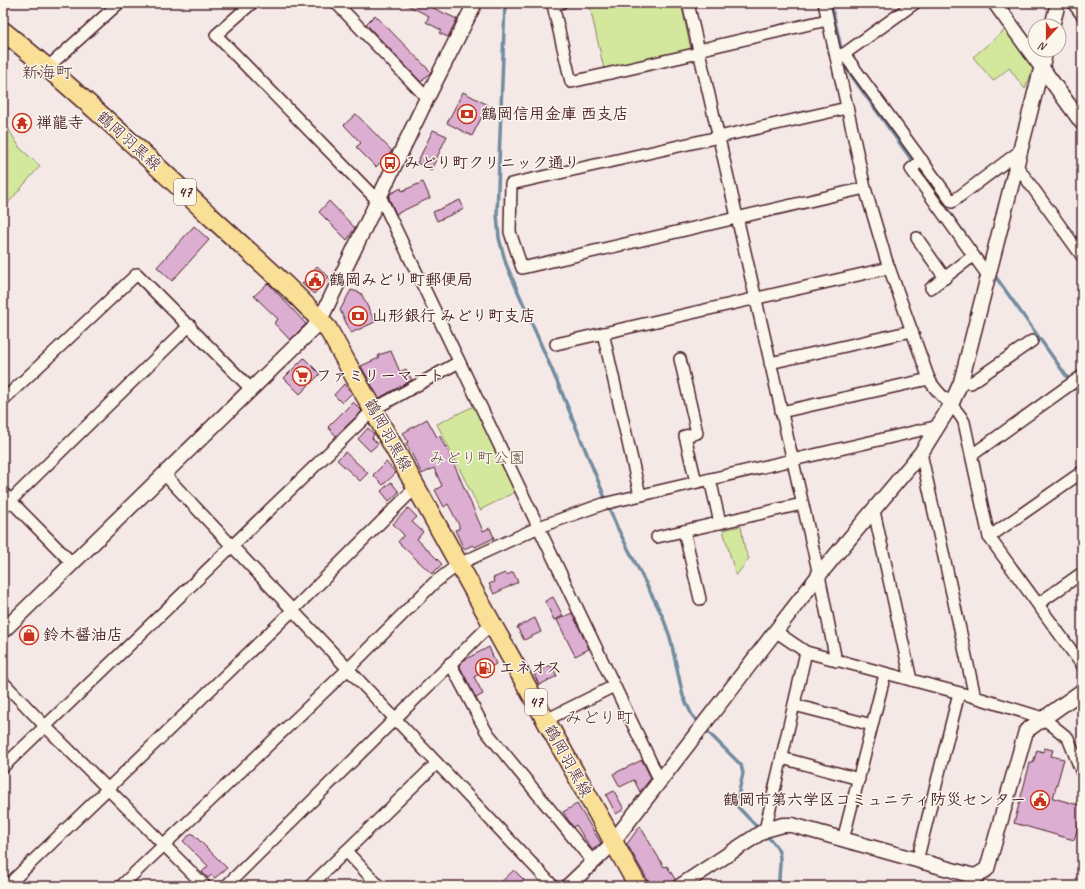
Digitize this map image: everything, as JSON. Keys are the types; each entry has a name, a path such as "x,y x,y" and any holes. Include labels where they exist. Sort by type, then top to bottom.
{"main road":[{"name":"鶴岡羽黒線","path":"3,31 48,67 164,172 319,319 344,356 374,409 638,886"}],"street":[{"path":"48,67 119,3"},
{"path":"252,3 216,35 379,198 539,527 660,781"},
{"path":"336,3 427,98"},
{"path":"3,631 313,329 475,3"},
{"path":"561,3 553,5 571,82 828,20"},
{"path":"688,3 819,575 836,661"},
{"path":"824,3 840,55 847,108 866,188 889,268 929,379 935,390 960,413 964,422 989,537 1082,665"},
{"path":"840,55 915,3"},
{"path":"995,3 1082,123"},
{"path":"1054,18 1058,3"},
{"path":"1073,3 1082,15"},
{"path":"840,55 922,160 952,202 1020,151"},
{"path":"568,886 613,840 819,575 921,453 939,426 951,405 961,382 1044,58"},
{"path":"847,108 511,184 510,232 522,268 866,188"},
{"path":"922,160 910,169 989,277"},
{"path":"1016,166 1082,256"},
{"path":"917,238 945,278"},
{"path":"931,288 973,256"},
{"path":"556,344 889,268"},
{"path":"3,400 137,274 190,325 251,389"},
{"path":"72,563 6,500 190,325"},
{"path":"770,363 912,331"},
{"path":"603,333 640,495"},
{"path":"961,382 971,383 1032,341"},
{"path":"680,359 697,433 685,436 696,482"},
{"path":"3,767 231,545 374,409 459,362"},
{"path":"972,455 1082,376"},
{"path":"781,412 929,379"},
{"path":"121,886 348,668 434,583 459,564 539,527 603,504 939,426"},
{"path":"921,453 975,697"},
{"path":"989,537 1082,472"},
{"path":"164,474 553,886"},
{"path":"710,479 720,523"},
{"path":"7,886 293,610 416,487"},
{"path":"657,537 802,504"},
{"path":"874,511 911,680"},
{"path":"684,531 700,599"},
{"path":"1038,604 1082,573"},
{"path":"226,886 492,623"},
{"path":"775,631 806,652 975,697 1043,718 1068,738 1082,773"},
{"path":"762,833 782,758 806,652"},
{"path":"450,663 486,730 593,862"},
{"path":"843,840 885,674"},
{"path":"3,682 205,886"},
{"path":"546,720 614,686"},
{"path":"680,886 762,833 783,825 792,825 916,861 976,876 987,870 1026,731 1082,691"},
{"path":"916,861 959,693"},
{"path":"794,705 872,725"},
{"path":"782,758 859,779"},
{"path":"310,886 437,763"},
{"path":"346,851 379,886"}],"green space":[{"path":"589,3 681,3 691,50 604,69"},
{"path":"1005,30 1034,67 1025,89 1009,68 993,81 973,57"},
{"path":"3,120 20,148 40,166 3,209 3,174 6,170 3,167"},
{"name":"みどり町公園","path":"474,406 517,491 480,510 437,424"},
{"path":"741,526 745,550 749,558 736,576 723,530"}],"building":[{"path":"403,3 431,3 429,6 457,19 448,37 439,33 441,30 426,22 429,16"},
{"path":"375,15 431,72 421,82 366,24"},
{"name":"鶴岡信用金庫 西支店","path":"463,92 488,105 472,136 447,123"},
{"path":"356,114 392,151 376,167 356,147 361,143 344,125"},
{"path":"433,130 447,136 431,170 417,163"},
{"path":"423,182 430,198 396,214 389,198 390,194 401,188 402,191"},
{"path":"460,200 464,209 437,221 433,212"},
{"path":"329,201 355,228 347,240 319,212"},
{"path":"194,226 209,240 172,281 157,267"},
{"path":"317,266 329,277 314,294 302,284"},
{"path":"268,283 306,324 290,340 274,323 278,319 254,296"},
{"name":"山形銀行 みどり町支店","path":"351,290 361,293 375,322 351,333 340,310"},
{"path":"391,351 400,372 406,369 412,380 379,398 361,366 379,358 378,355"},
{"name":"ファミリーマート","path":"304,358 320,374 300,394 284,378"},
{"path":"344,384 352,393 342,403 334,395"},
{"path":"353,402 362,411 336,436 328,427"},
{"path":"427,419 437,437 440,436 445,447 446,446 483,531 490,528 494,538 475,547 473,545 464,549 455,530 459,529 459,525 448,504 444,507 435,490 442,486 434,468 422,474 406,443 408,442 403,433"},
{"path":"368,428 374,434 372,438 378,444 370,451 358,439"},
{"path":"345,452 368,473 360,481 337,460"},
{"path":"386,462 396,473 383,485 373,475"},
{"path":"391,482 399,492 389,501 381,491"},
{"path":"408,508 417,517 412,522 423,532 417,539 442,564 432,574 398,542 404,535 393,524"},
{"path":"513,572 518,582 494,594 489,584 494,582 493,578 505,573 507,575"},
{"path":"553,597 563,616 554,620 545,601"},
{"path":"572,613 589,649 575,656 557,620"},
{"path":"535,618 541,632 524,640 517,627"},
{"path":"489,647 496,664 474,677 483,694 476,698 459,665 464,660"},
{"path":"551,665 557,676 539,685 534,674"},
{"name":"鶴岡市第六学区コミュニティ防災センター","path":"1044,748 1053,750 1051,756 1064,759 1053,798 1082,806 1082,814 1074,840 1014,823 1030,763 1033,763 1037,750 1043,752"},
{"path":"642,760 651,778 640,792 634,780 620,787 613,774"},
{"path":"614,791 624,809 616,814 606,795"},
{"path":"577,804 601,843 592,850 576,825 573,827 563,812"},
{"path":"640,826 664,867 667,866 675,879 672,886 651,886 627,844"},
{"path":"192,833 227,868 215,878 212,875 208,878 202,872 208,866 183,841"},
{"path":"514,870 524,880 518,886 497,886"}],"waterway":[{"path":"505,3 497,214 499,238 506,264 562,393 617,527 662,615 670,637 683,696 692,715 700,724"},
{"path":"831,3 842,53"},
{"path":"844,61 846,68 966,236"},
{"path":"993,273 1082,398"},
{"path":"704,728 741,765 743,773 736,805 760,830"},
{"path":"764,834 779,852 779,886"}],"place":[{"name":"鶴岡信用金庫 西支店","path":"467,114"},
{"name":"禅龍寺","path":"22,123"},
{"name":"みどり町クリニック通り","path":"390,163"},
{"name":"鶴岡みどり町郵便局","path":"315,280"},
{"name":"山形銀行 みどり町支店","path":"358,316"},
{"name":"ファミリーマート","path":"302,376"},
{"name":"鈴木醤油店","path":"29,635"},
{"name":"エネオス","path":"485,668"},
{"name":"鶴岡市第六学区コミュニティ防災センター","path":"1040,800"}],"district":[{"name":"新海町","path":"47,72"},
{"name":"みどり町","path":"599,717"}]}
